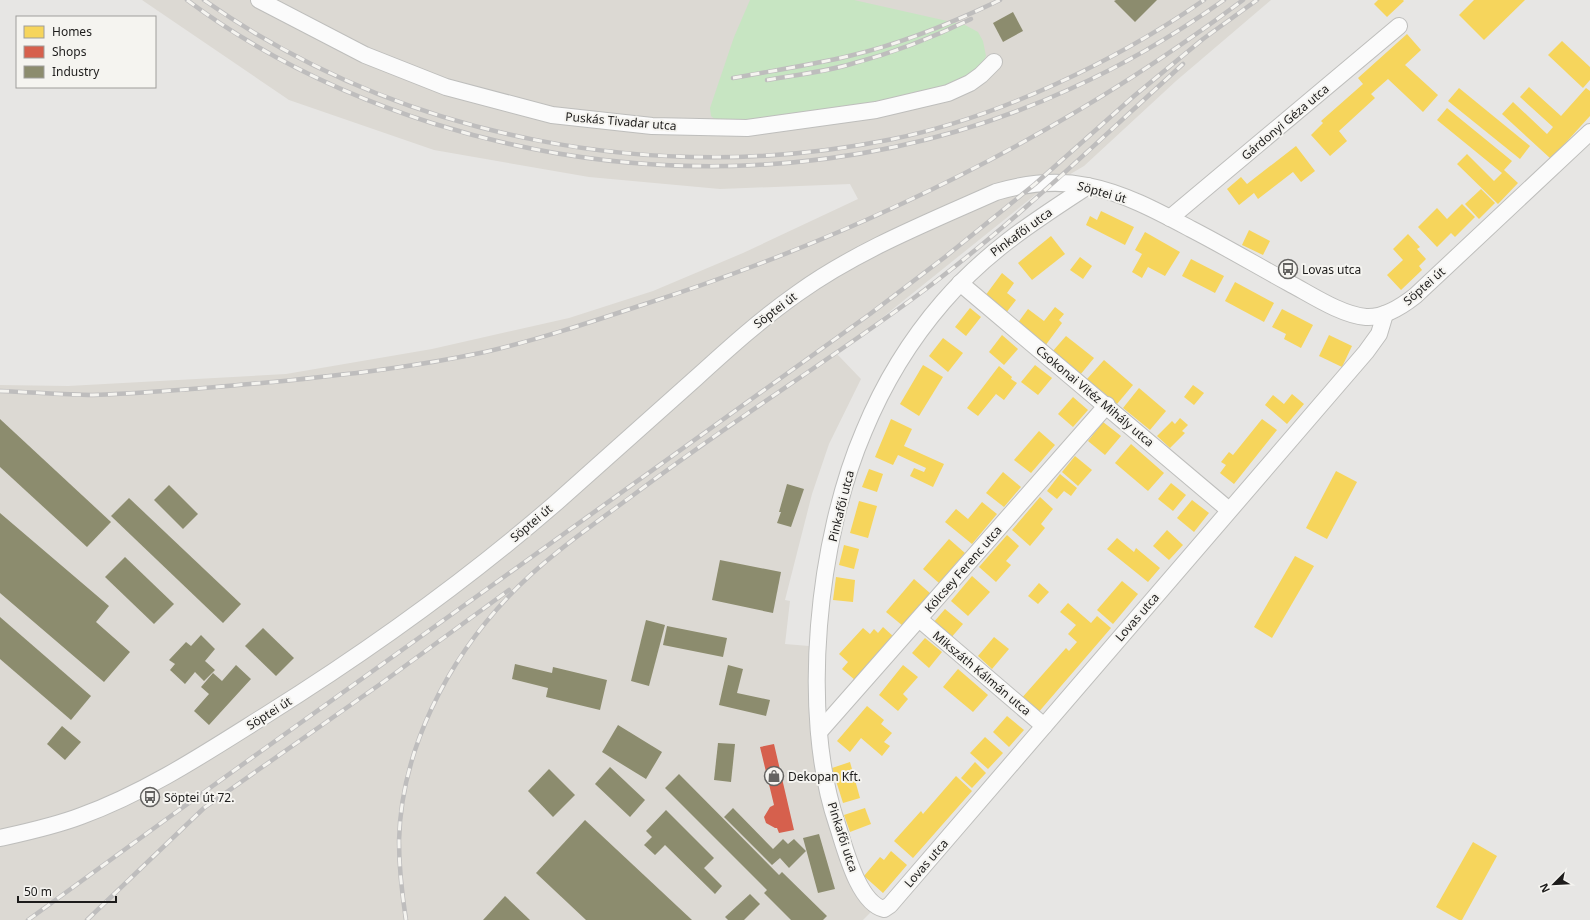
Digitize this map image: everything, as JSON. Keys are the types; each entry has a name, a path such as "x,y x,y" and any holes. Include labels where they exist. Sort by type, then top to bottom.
{"street":[{"name":"Puskás Tivadar utca","path":"259,0 365,55 446,87 552,115 652,126 747,128 876,110 948,93 970,83 981,75 994,62"},
{"name":"Gárdonyi Géza utca","path":"1170,218 1399,26"},
{"name":"Söptei út","path":"0,838 36,831 80,817 120,800 165,776 228,739 353,659 447,592 497,552 560,499 751,328 826,274 921,226 996,192 1019,186 1053,182 1088,186 1117,194 1170,218 1323,301 1350,313 1366,317 1385,314 1402,306 1415,296 1590,132"},
{"name":"Pinkafői utca","path":"878,908 861,889 832,808 824,772 819,732 816,659 825,580 834,528 854,457 867,423 899,364 942,303 986,258 1022,228 1088,186"},
{"name":"Csokonai Vitéz Mihály utca","path":"960,283 1107,405 1230,510"},
{"name":"Lovas utca","path":"878,908 884,909 890,905 1366,352 1379,334 1385,314"},
{"name":"Kölcsey Ferenc utca","path":"819,732 1107,405"},
{"name":"Mikszáth Kálmán utca","path":"919,619 1044,726"}],"shaded area":[{"path":"142,0 1271,0 1176,81 1084,166 1035,195 837,354 861,379 829,444 812,494 785,600 790,601 785,644 809,646 808,685 812,738 850,877 871,912 863,920 0,920 0,385 68,386 286,374 432,349 569,318 653,291 743,253 858,199 850,184 720,189 589,177 434,150 289,100"}],"green space":[{"path":"750,0 854,0 965,25 978,32 983,41 986,56 980,67 960,81 896,99 757,121 717,121 711,116 710,108 734,37"}],"building: Homes":[{"path":"1378,0 1404,1 1387,17 1374,4"},
{"path":"1474,0 1525,0 1484,40 1459,15"},
{"path":"1407,34 1421,50 1405,65 1438,95 1423,112 1388,79 1371,94 1375,98 1339,131 1347,141 1330,156 1311,135 1323,123 1321,121 1363,84 1358,78"},
{"path":"1562,41 1590,67 1590,80 1583,88 1548,55"},
{"path":"1529,87 1561,116 1586,88 1590,91 1590,116 1551,159 1502,114 1513,102 1547,134 1553,127 1520,97"},
{"path":"1459,88 1530,146 1520,159 1448,101"},
{"path":"1447,108 1512,161 1504,170 1518,183 1498,204 1457,164 1467,154 1494,181 1502,173 1437,120"},
{"path":"1296,146 1315,171 1301,182 1293,172 1258,199 1254,193 1239,205 1227,189 1241,177 1247,184"},
{"path":"1481,189 1495,203 1479,219 1465,204"},
{"path":"1462,204 1475,217 1455,237 1451,233 1437,247 1418,227 1437,208 1447,219"},
{"path":"1101,211 1134,227 1125,245 1086,225 1090,216 1097,220"},
{"path":"1249,230 1270,241 1263,255 1242,245"},
{"path":"1145,232 1180,252 1165,276 1148,267 1142,278 1132,272 1142,254 1135,250"},
{"path":"1408,234 1420,247 1417,249 1426,259 1419,266 1422,270 1401,290 1387,275 1403,260 1393,249"},
{"path":"1051,236 1065,254 1032,280 1018,263"},
{"path":"1080,257 1092,266 1083,279 1070,270"},
{"path":"1191,259 1224,276 1215,293 1182,276"},
{"path":"1002,273 1014,283 1007,293 1016,300 1006,313 985,296"},
{"path":"1235,282 1274,303 1264,322 1225,301"},
{"path":"1055,307 1064,314 1059,320 1062,323 1045,346 1017,324 1028,309 1044,321"},
{"path":"970,308 981,317 966,336 955,327"},
{"path":"1282,309 1313,325 1301,348 1284,339 1286,334 1272,327"},
{"path":"1002,335 1018,349 1004,365 989,352"},
{"path":"1329,335 1352,346 1342,367 1319,356"},
{"path":"1066,336 1094,358 1080,375 1052,352"},
{"path":"943,338 963,353 948,372 929,356"},
{"path":"1104,360 1133,385 1117,404 1087,379"},
{"path":"923,365 943,377 919,416 900,404"},
{"path":"1035,365 1052,378 1038,395 1021,382"},
{"path":"999,366 1012,377 1011,379 1017,383 1004,400 996,394 978,416 967,408"},
{"path":"1193,385 1204,393 1194,405 1184,397"},
{"path":"1139,388 1166,411 1150,430 1123,408"},
{"path":"1292,394 1304,404 1287,424 1265,405 1273,395 1284,404"},
{"path":"1073,397 1088,410 1073,427 1058,414"},
{"path":"1180,418 1188,425 1182,431 1185,433 1170,448 1157,436 1172,421 1175,424"},
{"path":"891,419 912,429 904,446 944,464 933,487 910,476 914,468 924,472 926,468 898,455 893,465 875,457"},
{"path":"1262,419 1277,430 1234,484 1220,473 1226,465 1221,462 1229,452 1233,455"},
{"path":"1103,422 1121,436 1105,455 1088,441"},
{"path":"1039,431 1055,445 1031,473 1014,460"},
{"path":"1131,444 1164,473 1148,491 1115,463"},
{"path":"1075,456 1092,470 1078,486 1062,472"},
{"path":"869,469 883,474 877,492 862,487"},
{"path":"1336,471 1357,482 1327,539 1306,528"},
{"path":"1003,472 1021,487 1004,507 986,493"},
{"path":"1060,474 1077,488 1071,496 1064,491 1057,499 1047,491"},
{"path":"1171,483 1186,495 1173,511 1158,499"},
{"path":"1040,497 1053,509 1041,524 1045,528 1030,546 1012,530"},
{"path":"1192,500 1209,513 1194,532 1177,518"},
{"path":"859,501 877,506 868,538 850,533"},
{"path":"982,502 997,514 972,544 945,522 956,509 968,519"},
{"path":"1167,530 1183,545 1169,560 1153,546"},
{"path":"1007,535 1019,546 1006,561 1011,565 996,582 979,567"},
{"path":"1117,538 1134,552 1136,548 1160,568 1148,582 1107,549"},
{"path":"949,539 965,553 939,583 923,569"},
{"path":"844,545 859,549 854,569 839,565"},
{"path":"1295,556 1314,566 1272,638 1254,627"},
{"path":"972,576 990,592 968,616 951,601"},
{"path":"836,577 855,580 853,602 833,600"},
{"path":"914,579 931,594 903,626 886,612"},
{"path":"1122,581 1138,594 1113,624 1097,610"},
{"path":"1039,583 1049,592 1038,604 1028,596"},
{"path":"1068,603 1091,623 1097,616 1111,628 1037,714 1020,700 1066,648 1069,651 1077,642 1068,634 1076,625 1060,612"},
{"path":"945,609 963,624 950,639 933,623"},
{"path":"883,627 894,637 855,680 842,669 848,662 839,654 863,628 870,634 874,629 878,633"},
{"path":"994,637 1009,649 992,669 978,656"},
{"path":"925,638 942,652 929,668 912,653"},
{"path":"903,665 918,677 903,694 908,699 898,711 879,695"},
{"path":"958,669 988,695 973,712 943,687"},
{"path":"867,706 884,720 881,724 892,733 884,742 890,746 882,756 861,738 850,752 837,741"},
{"path":"1007,716 1024,730 1009,747 993,732"},
{"path":"985,737 1003,753 988,769 970,753"},
{"path":"850,762 860,798 843,803 832,768"},
{"path":"975,762 986,773 972,788 961,778"},
{"path":"956,776 972,791 913,858 894,841 921,811 923,814"},
{"path":"865,808 871,824 850,832 844,815"},
{"path":"1473,842 1497,856 1462,920 1459,920 1436,907"},
{"path":"891,851 907,865 883,893 864,876 880,857 884,860"}],"building: Shops":[{"name":"Dekopan Kft.","path":"774,744 794,830 779,833 777,828 766,823 764,817 770,807 774,805 760,747"}],"building: Industry":[{"path":"1157,0 1135,22 1114,1"},
{"path":"1013,12 1023,31 1003,42 993,23"},
{"path":"0,419 111,522 87,547 0,467"},
{"path":"787,484 804,489 791,527 777,523"},
{"path":"169,485 198,514 183,529 154,500"},
{"path":"129,498 241,604 223,623 111,516"},
{"path":"0,513 109,606 96,622 130,652 104,682 0,593"},
{"path":"125,557 174,604 154,624 105,577"},
{"path":"720,560 781,572 773,613 712,600"},
{"path":"0,617 91,696 71,720 0,659"},
{"path":"646,620 665,625 649,686 631,681"},
{"path":"667,626 727,638 723,657 663,645"},
{"path":"263,628 294,658 276,676 245,646"},
{"path":"201,635 215,649 205,661 215,670 204,681 195,672 185,684 170,670 175,664 169,660 186,642 191,646"},
{"path":"515,664 552,673 553,667 607,680 600,710 546,697 548,688 512,679"},
{"path":"236,665 251,679 209,725 194,711 209,694 201,687 213,673 222,681"},
{"path":"728,665 743,669 737,693 770,700 766,716 719,705"},
{"path":"618,725 662,752 646,779 602,752"},
{"path":"62,726 81,742 65,760 47,744"},
{"path":"718,743 735,744 731,782 714,780"},
{"path":"610,767 645,800 630,817 595,784"},
{"path":"549,769 575,795 553,817 528,791"},
{"path":"679,774 779,875 782,872 827,916 823,920 791,920 764,893 767,890 665,788"},
{"path":"733,808 773,849 783,839 788,844 794,839 806,851 789,868 780,858 772,865 724,817"},
{"path":"666,810 714,858 704,868 722,886 715,894 665,845 655,855 644,845 652,837 646,831"},
{"path":"585,820 692,920 586,920 536,873"},
{"path":"819,834 835,889 818,893 803,838"},
{"path":"750,894 760,904 744,920 728,920 725,917"},
{"path":"505,896 530,920 483,920"}],"railway":[{"path":"187,0 245,39 275,56 337,87 402,113 435,124 514,145 594,159 675,165 756,165 836,157 916,142 994,119 1070,89 1110,70 1168,37 1224,0"},
{"path":"204,0 281,48 362,87 447,118 534,140 623,153 713,157 803,153 893,139 974,117 1015,102 1094,65 1133,45 1204,0"},
{"path":"733,78 820,62 868,51 926,32 1000,0"},
{"path":"0,391 81,395 116,394 273,382 379,370 485,352 582,325 720,279 799,248 877,215 954,178 1029,139 1102,96 1174,50 1243,0"},
{"path":"28,920 870,314 945,257 1035,184 1134,96 1203,39 1257,0"},
{"path":"767,80 841,67 867,60 912,44 971,19"},
{"path":"406,920 401,880 399,841 402,807 408,773 418,741 447,678 487,621 509,596 568,543 600,519 701,446 876,325 947,273 1050,186 1183,64"},
{"path":"87,920 204,808 379,685 509,590"}],"place":[{"name":"Lovas utca","path":"1288,269"},
{"name":"Dekopan Kft.","path":"774,776"},
{"name":"Söptei út 72.","path":"150,797"}]}
